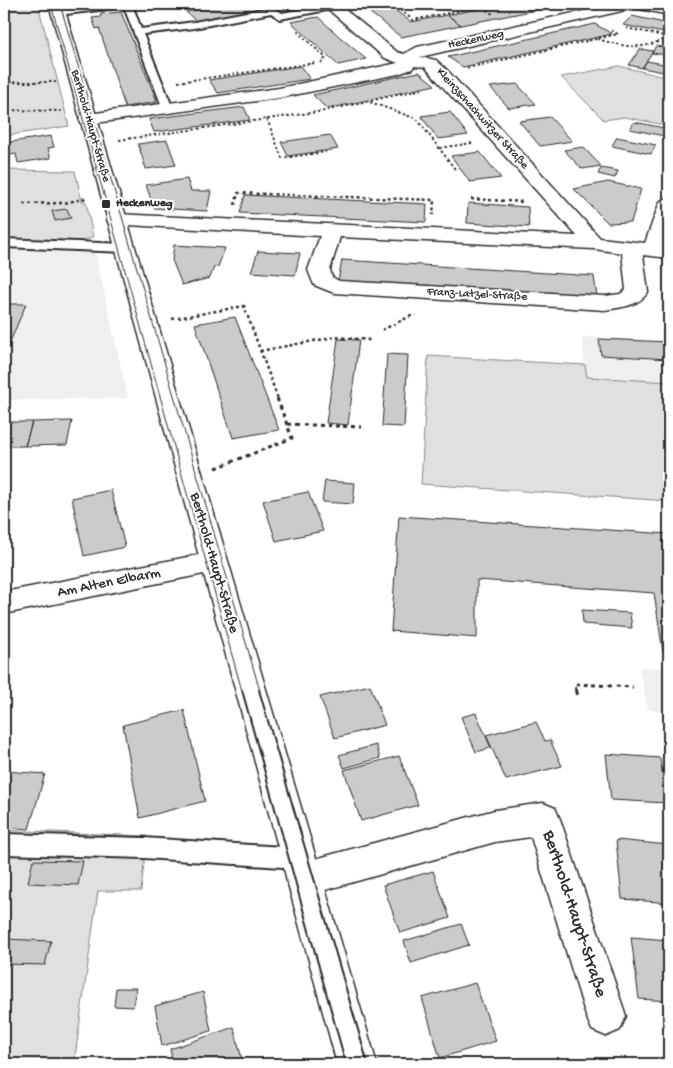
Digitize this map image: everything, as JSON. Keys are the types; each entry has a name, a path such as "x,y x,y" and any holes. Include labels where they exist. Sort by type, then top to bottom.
{"street":[{"path":"635,4 669,11"},
{"name":"Heckenweg","path":"87,115 168,109 279,93 339,81 398,69 406,66 406,60 417,52 635,4"},
{"name":"Kleinzschachwitzer Straße","path":"330,5 391,55 406,60 430,63 594,243"},
{"name":"Berthold-Haupt-Straße","path":"57,8 357,1064"},
{"path":"117,220 594,243 651,250 669,204"},
{"name":"Franz-Latzel-Straße","path":"332,230 320,270 322,280 334,286 606,303 626,300 637,292 651,250"},
{"name":"Am Alten Elbarm","path":"4,603 214,563"},
{"name":"Berthold-Haupt-Straße","path":"301,868 495,826 543,819 606,1016"}],"lane":[{"path":"57,8 128,4 168,109"},
{"path":"139,32 194,25 273,10 280,16 330,5"},
{"path":"4,243 125,248"},
{"path":"4,844 144,848 301,868"}],"path":[{"path":"392,4 413,20 494,4"},
{"path":"590,15 620,26 668,37"},
{"path":"442,74 618,34 590,15"},
{"path":"280,16 326,58 321,63"},
{"path":"597,39 636,49 658,44 668,37"},
{"path":"158,85 306,62 321,63 339,81"},
{"path":"4,82 58,82"},
{"path":"369,101 417,118 455,169"},
{"path":"4,110 87,115"},
{"path":"267,119 282,158 326,152"},
{"path":"230,225 238,193 434,200 432,235"},
{"path":"23,204 64,203 110,195"},
{"path":"471,199 559,204"},
{"path":"146,323 244,306 292,438 190,478"},
{"path":"260,351 335,337 371,340"},
{"path":"287,424 362,427"},
{"path":"578,699 575,684 633,687"}],"shaded area":[{"path":"4,4 38,4 69,126 4,136"},
{"path":"619,66 669,78 669,126 625,117 604,120 561,77"},
{"path":"4,170 75,171 82,201 86,202 93,237 82,241 4,239"},
{"path":"4,248 95,252 128,398 4,400"},
{"path":"582,337 669,341 669,382 586,377"},
{"path":"428,356 585,365 587,377 669,382 669,501 421,484"},
{"path":"639,667 669,669 669,715 648,709"},
{"path":"4,830 147,836 141,891 98,891 74,1064 4,1064"}],"building":[{"path":"229,4 293,4 197,22 186,12"},
{"path":"359,4 387,4 411,22 447,15 461,25 401,37"},
{"path":"504,4 520,4 531,11 461,25 447,15"},
{"path":"520,4 565,4 531,11"},
{"path":"121,12 157,102 125,107 99,28 96,29 92,18 101,17 100,14"},
{"path":"632,16 669,24 669,34 623,25"},
{"path":"318,17 366,59 338,65 291,22"},
{"path":"595,24 612,34 463,67 448,57"},
{"path":"656,46 669,48 669,55 652,53"},
{"path":"640,49 653,51 642,68 629,65"},
{"path":"647,61 669,65 669,73 642,68"},
{"path":"300,66 310,79 218,93 209,80"},
{"path":"419,72 435,85 327,109 313,95"},
{"path":"517,84 536,104 509,108 490,87"},
{"path":"244,107 250,120 154,132 149,119"},
{"path":"450,112 468,135 438,139 421,116"},
{"path":"550,117 572,141 540,146 519,121"},
{"path":"634,122 669,129 669,137 630,129"},
{"path":"330,135 338,149 288,156 281,142"},
{"path":"51,136 54,147 48,148 51,158 18,163 16,154 4,156 4,143"},
{"path":"617,137 656,145 651,154 612,146"},
{"path":"167,140 176,165 146,169 138,144"},
{"path":"583,147 601,166 582,169 564,150"},
{"path":"480,152 501,178 470,182 451,156"},
{"path":"601,168 618,171 615,178 598,174"},
{"path":"187,179 191,191 211,191 207,211 154,208 146,185"},
{"path":"608,182 641,189 631,222 608,223 574,189"},
{"path":"245,195 427,204 426,222 240,213"},
{"path":"468,203 528,207 529,227 467,223"},
{"path":"67,209 71,218 55,221 52,211"},
{"path":"174,245 225,248 218,267 214,267 210,278 182,285 172,260"},
{"path":"258,251 300,253 295,275 251,272"},
{"path":"342,260 594,276 597,297 338,281"},
{"path":"4,304 26,304 7,349 4,348"},
{"path":"235,317 279,430 233,438 195,324"},
{"path":"338,339 359,340 348,425 326,423"},
{"path":"599,339 669,342 669,359 601,355"},
{"path":"387,354 408,355 404,427 382,426"},
{"path":"72,421 67,445 25,446 32,422"},
{"path":"4,422 32,422 25,446 4,446"},
{"path":"325,481 355,483 353,504 322,502"},
{"path":"111,490 125,547 84,556 72,498"},
{"path":"308,492 323,531 276,541 263,501"},
{"path":"399,516 669,534 669,652 663,652 654,593 477,580 477,638 391,631"},
{"path":"582,610 630,613 632,628 583,624"},
{"path":"370,685 385,725 335,738 320,697"},
{"path":"184,710 205,801 140,818 123,725"},
{"path":"476,713 491,748 476,752 461,717"},
{"path":"536,722 545,741 550,740 562,766 506,780 486,735"},
{"path":"376,745 380,758 344,768 339,755"},
{"path":"606,754 660,758 667,803 611,800"},
{"path":"399,756 418,805 361,821 344,770"},
{"path":"5,771 45,774 29,829 4,827"},
{"path":"616,840 669,845 669,903 622,899"},
{"path":"33,860 83,861 78,885 28,883"},
{"path":"433,871 450,918 400,933 383,885"},
{"path":"461,924 469,945 411,963 404,941"},
{"path":"631,937 669,940 669,1001 639,999"},
{"path":"4,939 51,941 45,965 4,964"},
{"path":"475,983 496,1041 440,1058 422,998"},
{"path":"116,988 136,988 133,1007 114,1006"},
{"path":"203,992 211,1031 162,1046 155,1006"},
{"path":"234,1027 243,1064 173,1064 170,1049"}],"tram line":[{"path":"51,4 242,691"},
{"path":"60,4 260,691"},
{"path":"242,690 346,1064"},
{"path":"259,690 368,1064"}],"place":[{"name":"Heckenweg","path":"106,204"}]}
